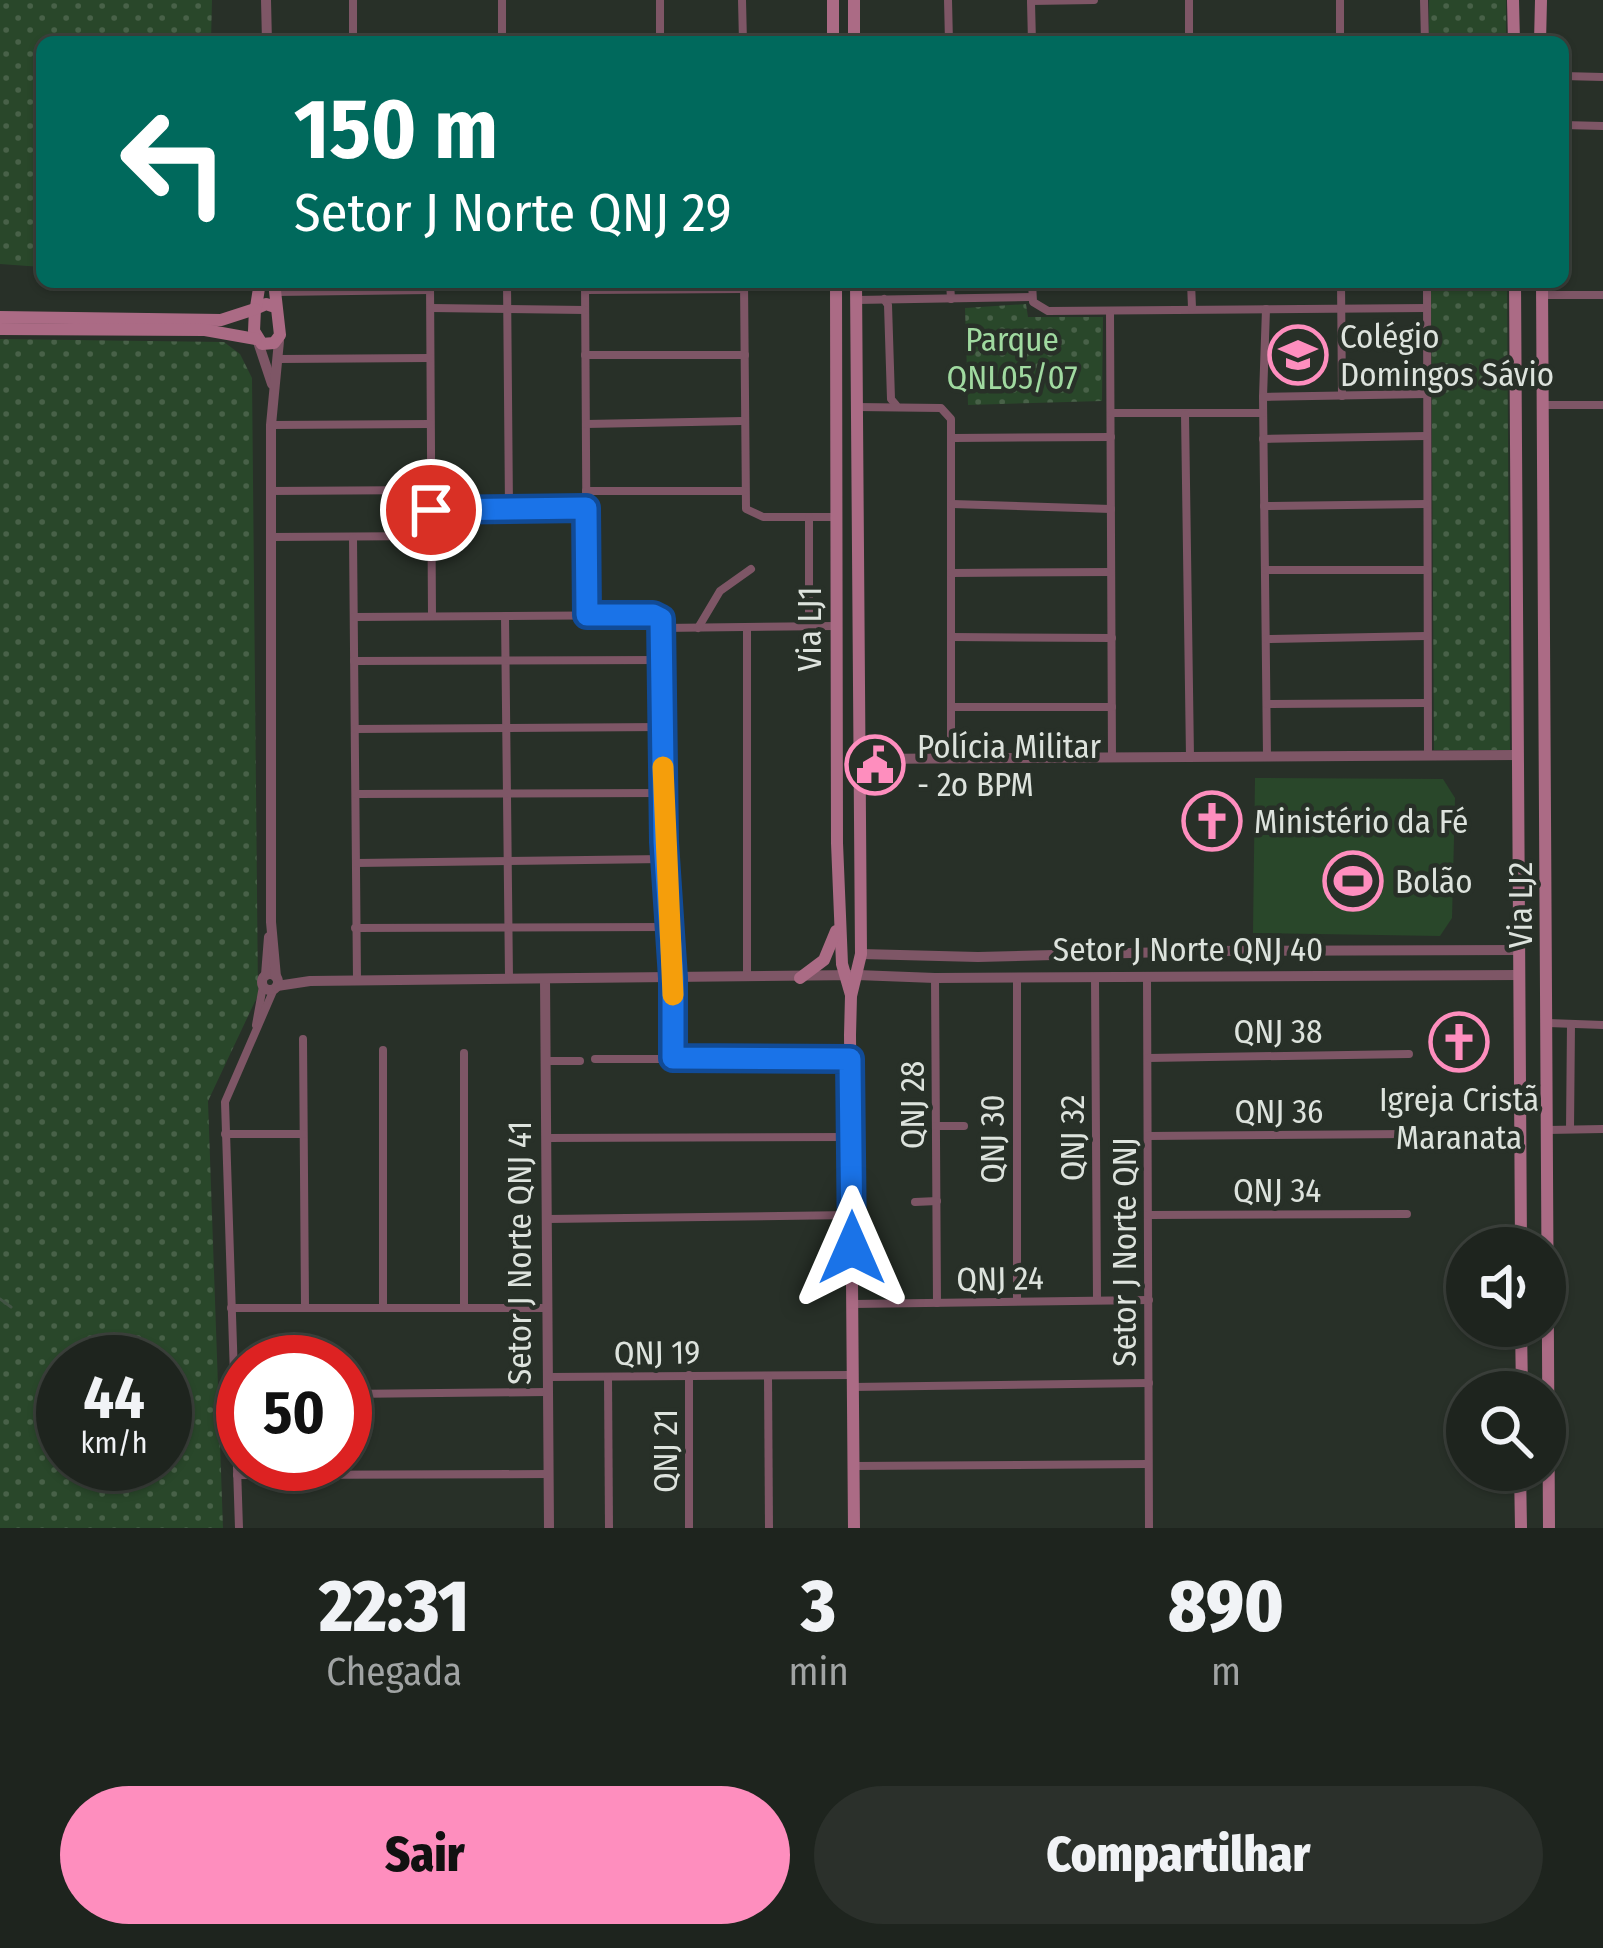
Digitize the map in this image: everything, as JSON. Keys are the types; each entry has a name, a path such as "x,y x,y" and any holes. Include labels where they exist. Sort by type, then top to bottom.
{"main road":[{"path":"833,0 833,36"},
{"path":"854,0 854,36"},
{"path":"1513,0 1514,36"},
{"path":"1540,0 1540,36"},
{"path":"257,340 259,288"},
{"path":"0,329 206,331 267,345 279,340 275,288"},
{"name":"Via LJ1","path":"836,288 837,843 839,919 851,975"},
{"name":"Via LJ1","path":"851,975 861,954 856,288"},
{"name":"Via LJ2","path":"1515,288 1521,1227"},
{"name":"Via LJ2","path":"1542,288 1547,1371"},
{"path":"0,317 221,320 266,304 275,307"},
{"path":"836,448 848,459 857,455"},
{"path":"837,478 849,475 857,481"},
{"path":"1516,592 1545,591"},
{"path":"836,664 844,657 859,665"},
{"path":"837,843 853,849 860,844"},
{"path":"1518,877 1546,877"},
{"path":"800,978 830,952 839,919"},
{"path":"851,975 854,1528"},
{"path":"1520,1491 1521,1528"},
{"name":"Via LJ2","path":"1549,1491 1550,1528"}],"street":[{"path":"266,0 267,36"},
{"path":"353,0 353,36"},
{"path":"502,0 502,36"},
{"path":"660,0 660,36"},
{"path":"742,0 743,36"},
{"path":"948,0 949,36"},
{"path":"1032,36 1031,0 1094,0"},
{"path":"1189,0 1189,36"},
{"path":"1340,0 1340,36"},
{"path":"1424,0 1425,36"},
{"path":"1569,76 1603,76"},
{"path":"1569,125 1603,126"},
{"path":"430,288 432,616"},
{"path":"507,288 509,508"},
{"path":"585,288 587,615"},
{"path":"744,288 746,509 763,517 836,517"},
{"path":"950,288 951,299"},
{"path":"1032,288 1036,306 1048,310 1427,308"},
{"path":"1191,288 1192,308"},
{"path":"1341,288 1342,396"},
{"path":"1426,288 1428,757"},
{"path":"1542,288 1603,295"},
{"path":"856,300 1031,297"},
{"path":"888,301 891,404"},
{"path":"430,308 585,310"},
{"path":"1266,309 1267,758"},
{"path":"1110,311 1112,758"},
{"path":"257,340 272,387"},
{"path":"233,1335 225,1134 228,1090 254,1038 272,982 270,490 272,387 279,340"},
{"path":"585,355 745,355"},
{"path":"278,358 430,358"},
{"path":"1263,398 1426,394"},
{"path":"857,407 891,404 946,410 952,419 951,760"},
{"path":"1543,405 1603,405"},
{"path":"1111,413 1263,413"},
{"path":"1185,414 1190,758"},
{"path":"586,424 743,421"},
{"path":"271,425 430,424"},
{"path":"1263,439 1426,436"},
{"path":"954,438 1111,437"},
{"path":"270,490 431,490"},
{"path":"586,491 744,491"},
{"path":"952,504 1111,508"},
{"path":"1264,506 1426,504"},
{"path":"431,510 586,508"},
{"path":"809,517 809,627"},
{"path":"270,537 431,536"},
{"path":"353,538 357,980"},
{"path":"698,628 720,591 751,569"},
{"path":"1264,570 1426,571"},
{"path":"951,572 1111,572"},
{"path":"354,617 653,615 662,625 664,859 673,978 673,1058"},
{"path":"505,616 509,978"},
{"path":"662,625 835,626"},
{"path":"747,628 747,977"},
{"path":"1266,639 1426,636"},
{"path":"951,637 1112,638"},
{"path":"354,661 662,660"},
{"path":"1266,704 1427,703"},
{"path":"951,707 1112,706"},
{"path":"355,728 663,727"},
{"path":"859,759 1517,754"},
{"path":"356,794 663,793"},
{"path":"356,863 664,859"},
{"path":"355,928 668,927"},
{"path":"861,954 1520,950"},
{"path":"1460,976 1465,964 1461,952"},
{"path":"1102,976 1116,964 1112,953"},
{"path":"1131,953 1127,964 1140,975"},
{"path":"1401,976 1402,953"},
{"path":"923,956 919,970 930,978"},
{"name":"Setor J Norte QNJ 40","path":"272,982 851,975 1519,975"},
{"name":"Setor J Norte QNJ","path":"1140,975 1148,1058 1149,1528"},
{"name":"QNJ 30","path":"1017,976 1017,1301"},
{"name":"QNJ 32","path":"1097,1300 1102,976"},
{"name":"QNJ 28","path":"930,978 937,1303"},
{"name":"Setor J Norte QNJ 41","path":"545,979 549,1528"},
{"path":"1547,1023 1603,1025"},
{"path":"1570,1024 1570,1129"},
{"path":"303,1039 305,1306"},
{"path":"383,1050 383,1305"},
{"path":"464,1053 464,1306"},
{"name":"QNJ 38","path":"1148,1058 1409,1054"},
{"path":"595,1059 850,1059"},
{"path":"545,1061 580,1060"},
{"path":"936,1126 964,1126"},
{"path":"1547,1130 1603,1129"},
{"path":"225,1134 303,1134"},
{"name":"QNJ 36","path":"1148,1136 1409,1134"},
{"path":"546,1138 851,1137"},
{"path":"915,1202 937,1201"},
{"name":"QNJ 34","path":"1148,1215 1406,1214"},
{"path":"545,1220 852,1215"},
{"name":"QNJ 24","path":"853,1304 1149,1300"},
{"path":"231,1308 546,1308"},
{"name":"QNJ 21","path":"689,1375 689,1528"},
{"name":"QNJ 19","path":"547,1377 1149,1383"},
{"path":"608,1377 609,1528"},
{"path":"768,1377 770,1528"},
{"path":"372,1394 546,1392"},
{"path":"854,1466 1148,1464"},
{"path":"372,1475 549,1474"},
{"path":"238,1491 239,1528"}],"green space":[{"path":"0,0 212,0 211,36 36,36 36,267 0,264"},
{"path":"1429,0 1506,0 1506,36 1429,36"},
{"path":"1431,288 1507,288 1510,750 1434,750"},
{"name":"Parque QNL05/07","path":"1026,304 1028,317 1103,317 1102,401 968,405 965,308"},
{"path":"0,339 224,342 240,354 252,378 258,995 208,1101 216,1491 222,1491 223,1528 0,1528"},
{"name":"Bolão","path":"1255,778 1443,779 1455,798 1452,918 1440,936 1253,933"}],"waterway":[{"path":"0,1299 11,1307"}],"slow traffic":[{"path":"663,767 673,995"}],"place":[{"name":"Colégio Domingos Sávio","path":"1298,355"},
{"name":"Polícia Militar - 2o BPM","path":"875,765"},
{"name":"Ministério da Fé","path":"1212,821"},
{"name":"Bolão","path":"1353,881"},
{"name":"Igreja Cristã Maranata","path":"1459,1042"}],"route":[{"path":"431,510 586,508 587,615 661,619 673,1058 850,1059 852,1248"}]}
